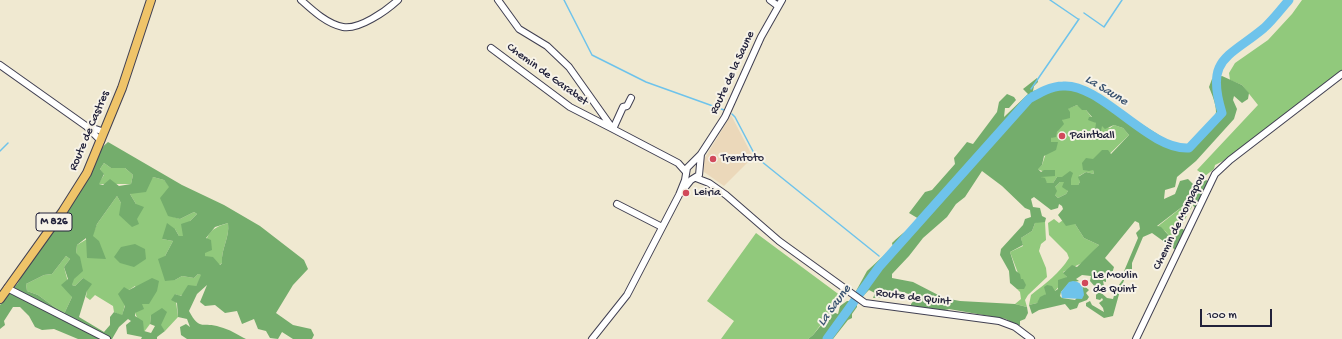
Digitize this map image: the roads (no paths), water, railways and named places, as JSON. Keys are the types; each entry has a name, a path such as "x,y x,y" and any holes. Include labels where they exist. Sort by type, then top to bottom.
{"main road":[{"name":"Route de Castres","path":"0,299 87,173 122,88 151,0"}],"street":[{"path":"300,0 332,23 346,27 354,26 371,19 398,0"},
{"name":"Chemin de Garabet","path":"498,0 519,29 547,46 569,67 613,129"},
{"path":"770,0 778,6"},
{"name":"Route de la Saune","path":"691,165 701,154 732,105 761,37 782,0"},
{"name":"Chemin de Garabet","path":"491,48 570,107 613,129 627,138 678,163 691,165"},
{"path":"0,66 86,126 101,141"},
{"name":"Chemin de Monpapou","path":"1136,339 1215,174 1227,163 1342,74"},
{"path":"613,129 622,107 626,106 631,98"},
{"path":"86,126 104,132"},
{"name":"Route de la Saune","path":"700,170 701,154"},
{"name":"Chemin de Garabet","path":"678,163 686,172"},
{"path":"592,339 627,294 679,195 686,172 691,165 696,165 700,170 695,178 679,195"},
{"name":"Route de Quint","path":"700,170 709,183"},
{"path":"686,172 688,177 695,178"},
{"name":"Route de Quint","path":"695,178 709,183 731,199 779,241 862,301 877,306 928,310 999,321 1015,327 1031,339"},
{"path":"617,204 662,227"},
{"path":"8,288 107,339"}],"water":[{"path":"1073,281 1082,285 1084,295 1082,299 1062,298 1061,292 1069,282"}],"waterway":[{"path":"564,0 592,55 646,82 724,110"},
{"path":"1050,0 1078,19"},
{"path":"1084,13 1104,27 1122,0"},
{"name":"La Saune","path":"827,339 879,267 1029,99 1054,87 1063,86 1078,88 1109,105 1158,139 1174,146 1189,148 1222,113 1217,95 1216,81 1218,70 1223,61 1264,28 1289,0"},
{"path":"1031,89 1079,19"},
{"name":"La Saune","path":"1031,93 1031,98"},
{"path":"732,114 756,157 879,256"},
{"path":"0,151 8,143"}],"place":[{"name":"Paintball","path":"1062,136"},
{"name":"Trentoto","path":"713,159"},
{"name":"Leiria","path":"686,193"},
{"name":"Le Moulin de Quint","path":"1085,283"}]}
